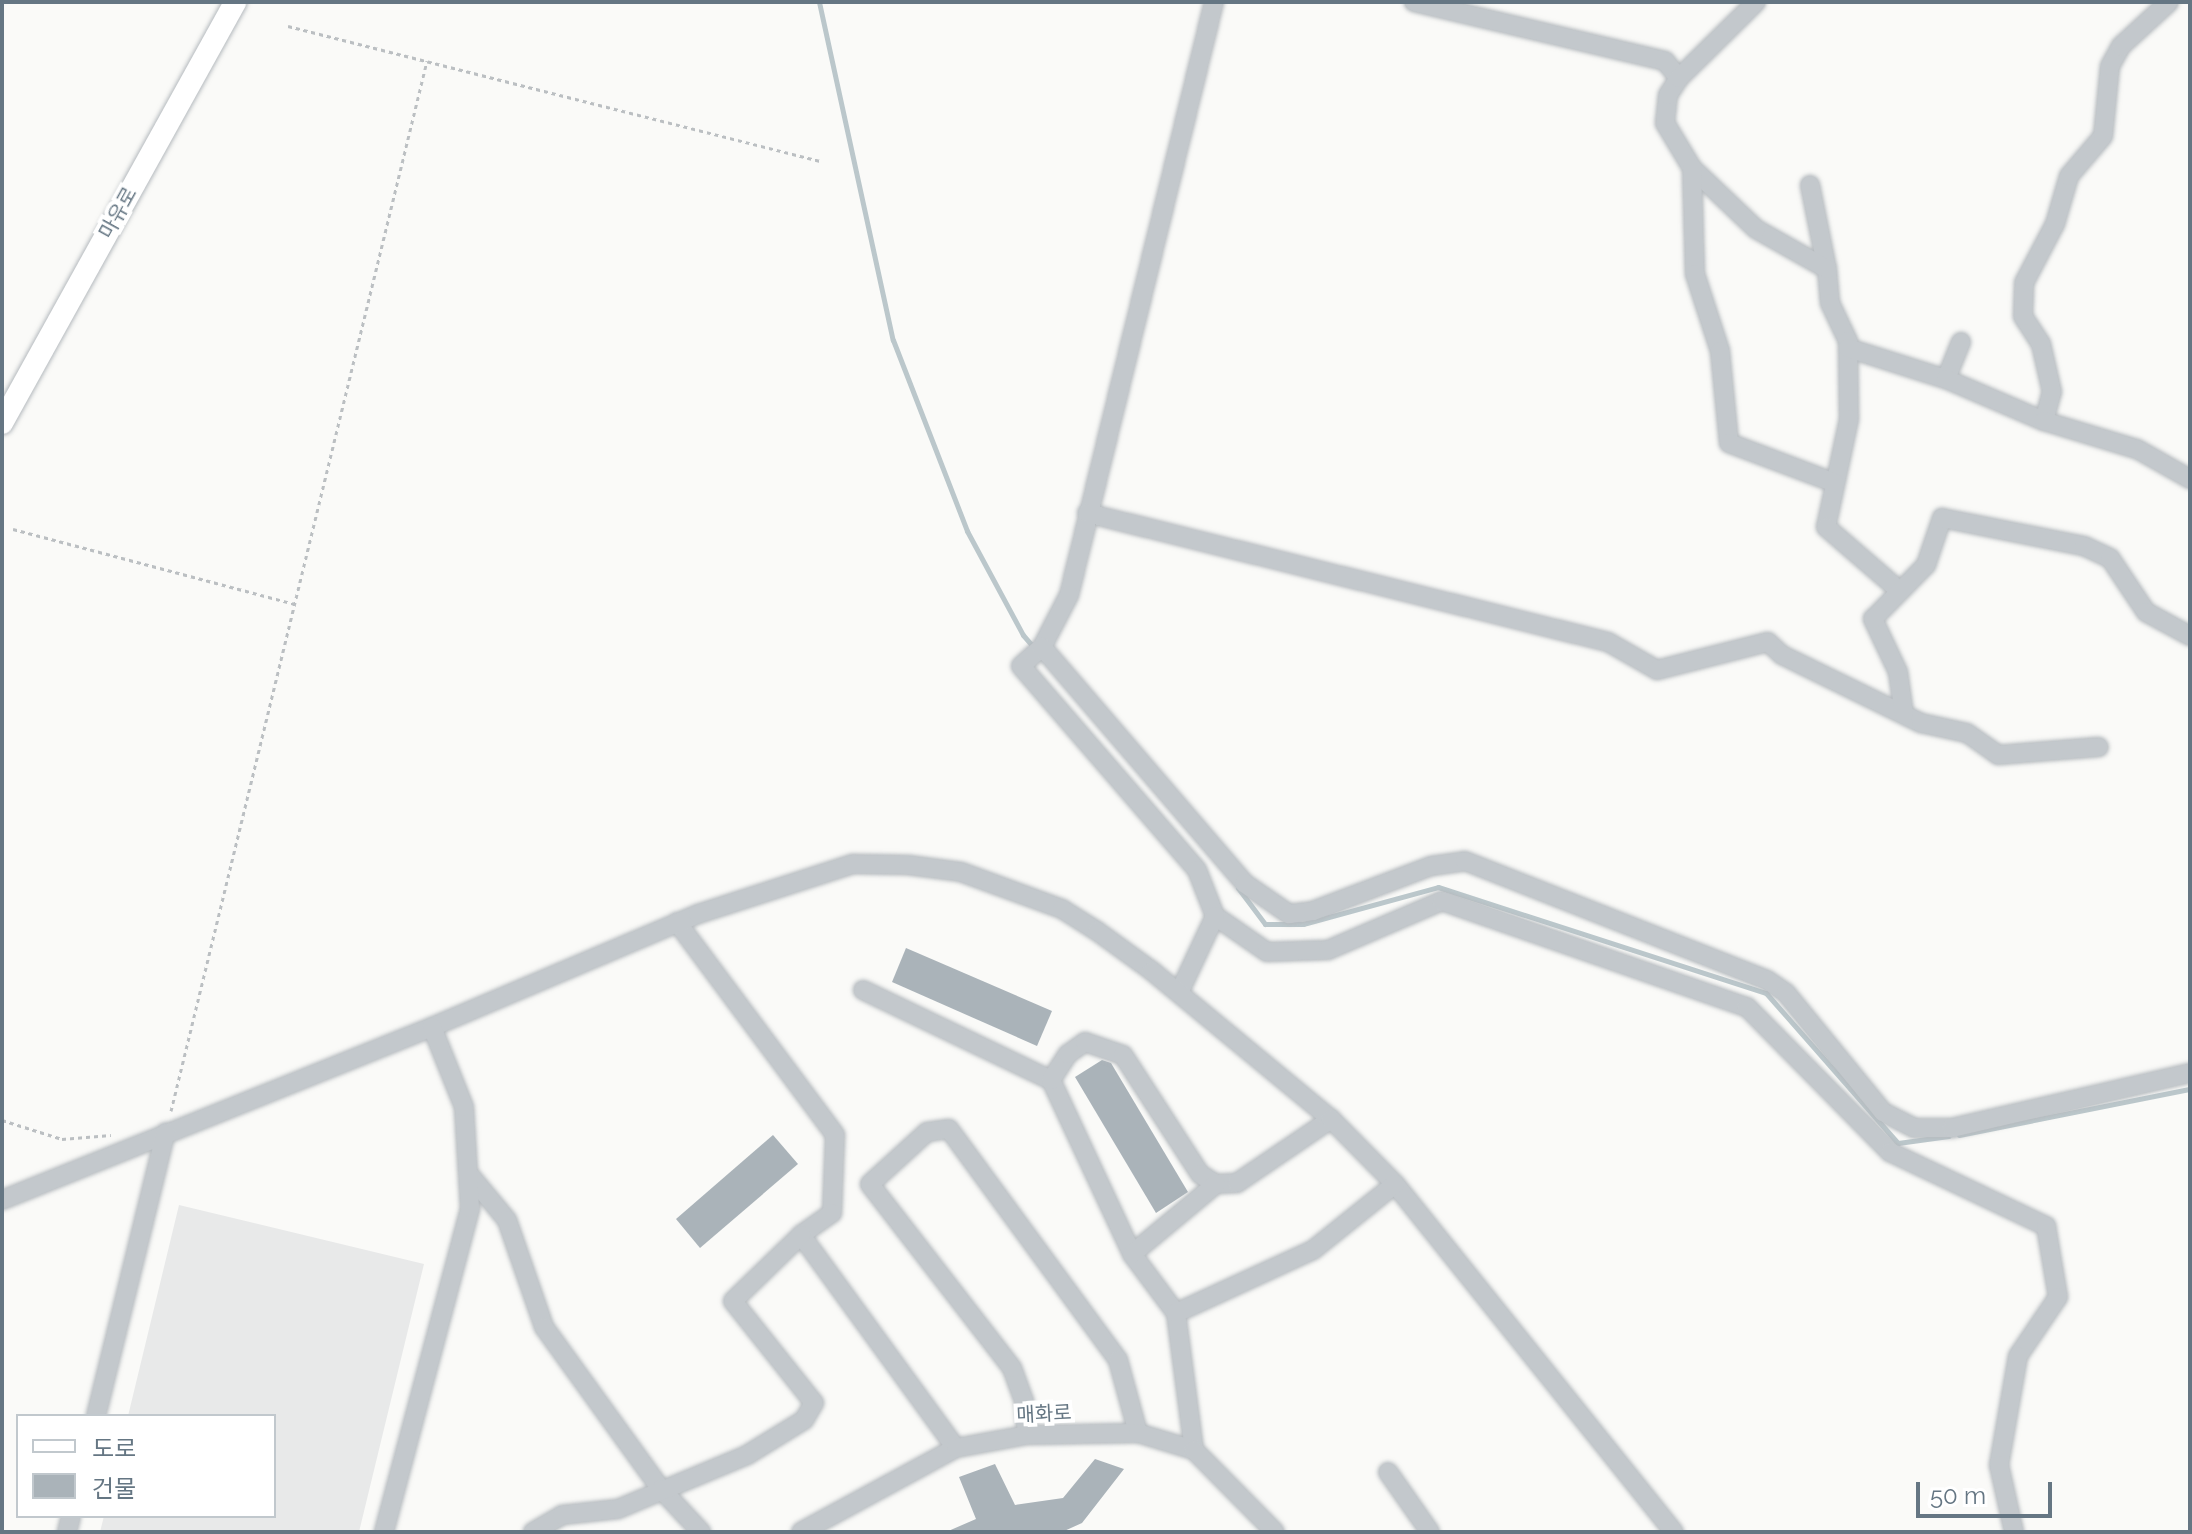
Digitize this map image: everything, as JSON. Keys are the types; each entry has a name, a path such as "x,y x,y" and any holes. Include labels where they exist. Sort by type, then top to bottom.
{"main road":[{"name":"마유로","path":"2,423 235,2"}],"street":[{"path":"1214,2 1069,595 1042,647 1021,666 1197,870 1215,916 1267,952 1328,950 1442,901 1747,1007 1890,1152 2046,1226 2058,1297 2018,1356 1999,1465 2014,1532"},
{"path":"1414,2 1665,61 1679,78"},
{"path":"1756,2 1679,78 1668,95 1665,123 1692,168 1756,229 1827,269"},
{"path":"2044,421 2052,392 2041,344 2023,316 2024,283 2055,224 2069,176 2103,136 2110,66 2121,46 2169,2"},
{"path":"1692,168 1695,274 1720,351 1729,443 1835,483"},
{"path":"1810,185 1827,269 1830,303 1848,348 1849,419 1826,527 1900,591"},
{"path":"1946,379 1961,342"},
{"path":"1848,348 1946,379 2044,421 2137,449 2190,479"},
{"path":"1087,513 1608,642 1657,670 1768,642 1782,655 1921,723 1967,733 1998,755 2099,747"},
{"path":"1904,714 1898,672 1873,619 1926,565 1942,518 2084,546 2110,558 2146,612 2190,636"},
{"path":"1042,647 1244,883 1289,914 1313,911 1431,866 1465,861 1767,980 1786,993 1883,1112 1914,1128 1952,1128 2190,1073"},
{"path":"2,1200 432,1027 677,922 824,871 853,864 935,868 992,881 1062,909 1179,993 1331,1119 1395,1184 1674,1532"},
{"path":"1179,993 1215,916"},
{"path":"533,1532 562,1515 618,1509 747,1455 804,1420 814,1403 733,1301 801,1235 832,1213 835,1135 677,922"},
{"path":"863,990 1051,1080 1132,1254 1176,1313 1194,1450"},
{"path":"384,1532 470,1208 464,1107 432,1027"},
{"path":"1051,1080 1068,1054 1085,1042 1123,1055 1200,1174 1216,1184 1237,1183 1331,1119"},
{"path":"1027,1435 1024,1401 1012,1368 870,1184 927,1132 949,1129 1118,1360 1138,1433"},
{"path":"96,1414 166,1132"},
{"path":"468,1173 507,1220 544,1327 661,1489 701,1532"},
{"path":"1132,1254 1216,1184"},
{"path":"1176,1313 1313,1250 1395,1184"},
{"path":"801,1235 956,1448"},
{"name":"매화로","path":"801,1532 956,1448 1027,1435 1138,1433 1194,1450 1275,1532"},
{"path":"1388,1472 1430,1532"}],"path":[{"path":"288,26 820,161"},
{"path":"166,1132 427,61"},
{"path":"13,529 295,604"},
{"path":"2,1120 62,1139 121,1135"}],"shaded area":[{"path":"179,1205 424,1264 359,1532 100,1532 104,1518 276,1518 276,1414 128,1414"}],"building":[{"path":"906,948 1052,1011 1037,1046 892,982"},
{"path":"1102,1060 1111,1063 1188,1192 1156,1213 1075,1077"},
{"path":"773,1135 798,1164 700,1248 676,1219"},
{"path":"1095,1459 1124,1469 1082,1523 1062,1532 946,1532 976,1519 959,1477 995,1464 1015,1505 1063,1498"}],"waterway":[{"path":"819,2 893,340 967,531 1023,635 1035,649"},
{"path":"1238,888 1265,924 1303,924 1438,887 1766,993 1898,1143 1949,1136"},
{"path":"1959,1135 2190,1089"}]}
